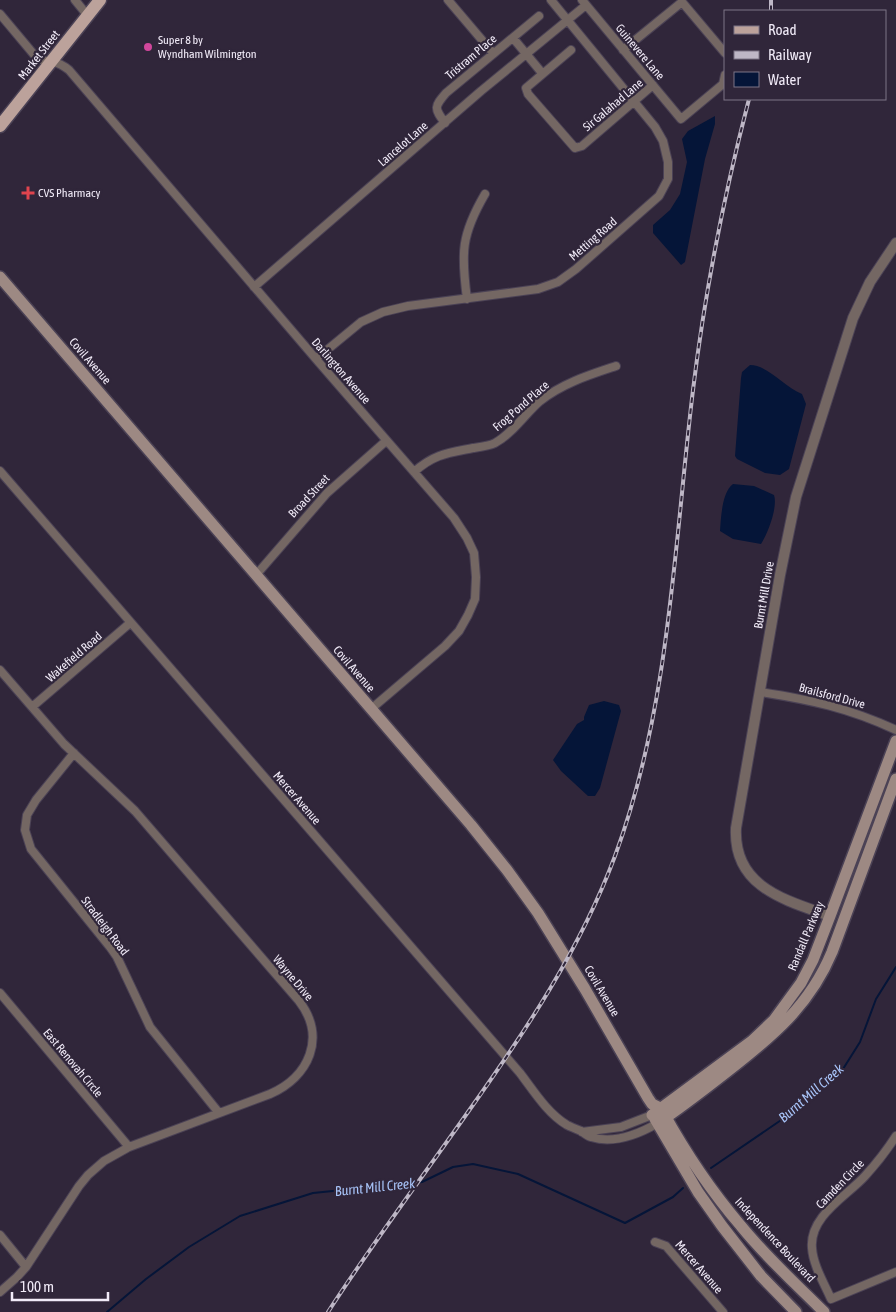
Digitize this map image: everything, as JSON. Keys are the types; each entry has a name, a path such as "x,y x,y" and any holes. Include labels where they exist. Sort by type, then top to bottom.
{"main road":[{"name":"Market Street","path":"1,121 100,0"},
{"name":"Covil Avenue","path":"0,277 484,840 519,884 548,929 658,1114"},
{"name":"Randall Parkway","path":"658,1114 752,1041 774,1020 793,995 807,972 830,916 896,741"},
{"path":"796,1312 761,1276 722,1226 695,1187 658,1114 752,1053 785,1023 817,983 828,962 896,779"},
{"name":"Independence Boulevard","path":"658,1114 737,1222 824,1312"}],"street":[{"path":"75,0 88,16"},
{"path":"448,0 493,53"},
{"name":"Metting Road","path":"316,359 338,340 373,315 396,308 538,290 558,282 611,240 659,196 668,179 668,162 663,140 656,127 551,0"},
{"path":"623,50 682,1 724,52"},
{"name":"Lancelot Lane","path":"254,287 567,20 584,2"},
{"name":"Guinevere Lane","path":"584,2 681,119 723,84 724,80"},
{"name":"Darlington Avenue","path":"0,14 36,57 41,61 52,61 63,65 69,70 454,518 467,538 474,553 476,578 475,598 468,615 459,631 445,646 371,709"},
{"name":"Tristram Place","path":"445,123 436,106 446,93 539,16"},
{"path":"513,38 542,73"},
{"name":"Sir Galahad Lane","path":"570,50 526,88 528,94 575,148 582,146 653,85"},
{"path":"467,299 463,262 464,246 472,218 485,194"},
{"name":"Burnt Mill Drive","path":"830,916 785,900 769,892 757,882 738,854 736,828 796,497 853,318 870,282 896,243"},
{"name":"Frog Pond Place","path":"414,472 427,461 443,454 495,443 511,431 539,402 558,389 578,379 616,366"},
{"name":"Broad Street","path":"256,575 327,493 386,441"},
{"name":"Mercer Avenue","path":"0,471 552,1113 566,1124 589,1137 614,1138 638,1133 658,1114"},
{"name":"Wakefield Road","path":"32,708 130,623"},
{"name":"Wayne Drive","path":"0,670 74,753 135,811 306,1011 311,1026 312,1042 310,1056 298,1076 277,1091 129,1147 104,1161 88,1175 72,1194 26,1267 17,1278 0,1292"},
{"name":"Brailsford Drive","path":"760,692 838,707 863,715 896,730"},
{"name":"Stradleigh Road","path":"74,753 28,812 25,830 29,845 41,863 110,947 117,957 150,1027 219,1113"},
{"path":"830,916 843,922"},
{"name":"East Renovah Circle","path":"0,993 129,1147"},
{"name":"Camden Circle","path":"896,1136 866,1176 824,1215 812,1242 815,1260 831,1299 896,1272"},
{"path":"0,1235 26,1267"},
{"name":"Mercer Avenue","path":"655,1242 666,1246 723,1312"}],"water":[{"path":"715,116 715,124 705,159 685,262 681,265 653,233 653,225 670,210 680,194 687,162 682,139 688,131"},
{"path":"750,365 770,372 789,387 802,394 806,404 789,469 780,475 765,473 737,459 735,456 741,378 742,372"},
{"path":"733,484 754,486 774,495 775,506 767,533 761,544 733,539 720,531 724,499"},
{"path":"604,701 619,705 621,711 600,788 595,796 588,796 561,771 553,760 577,724 584,720 589,705"}],"waterway":[{"name":"Burnt Mill Creek","path":"711,1168 787,1116 815,1095 843,1069 860,1042 876,999 896,967"},
{"name":"Burnt Mill Creek","path":"107,1312 146,1279 189,1247 240,1216 313,1193 422,1182 453,1167 473,1164 518,1174 625,1223 673,1197 683,1188"}],"railway":[{"path":"771,0 771,10"},
{"path":"328,1312 530,1021 568,957 601,891 615,856 633,800 648,742 659,684 668,626 686,449 703,316 723,207 749,100"}],"place":[{"name":"Super 8 by Wyndham Wilmington","path":"148,47"},
{"name":"CVS Pharmacy","path":"28,193"}]}
